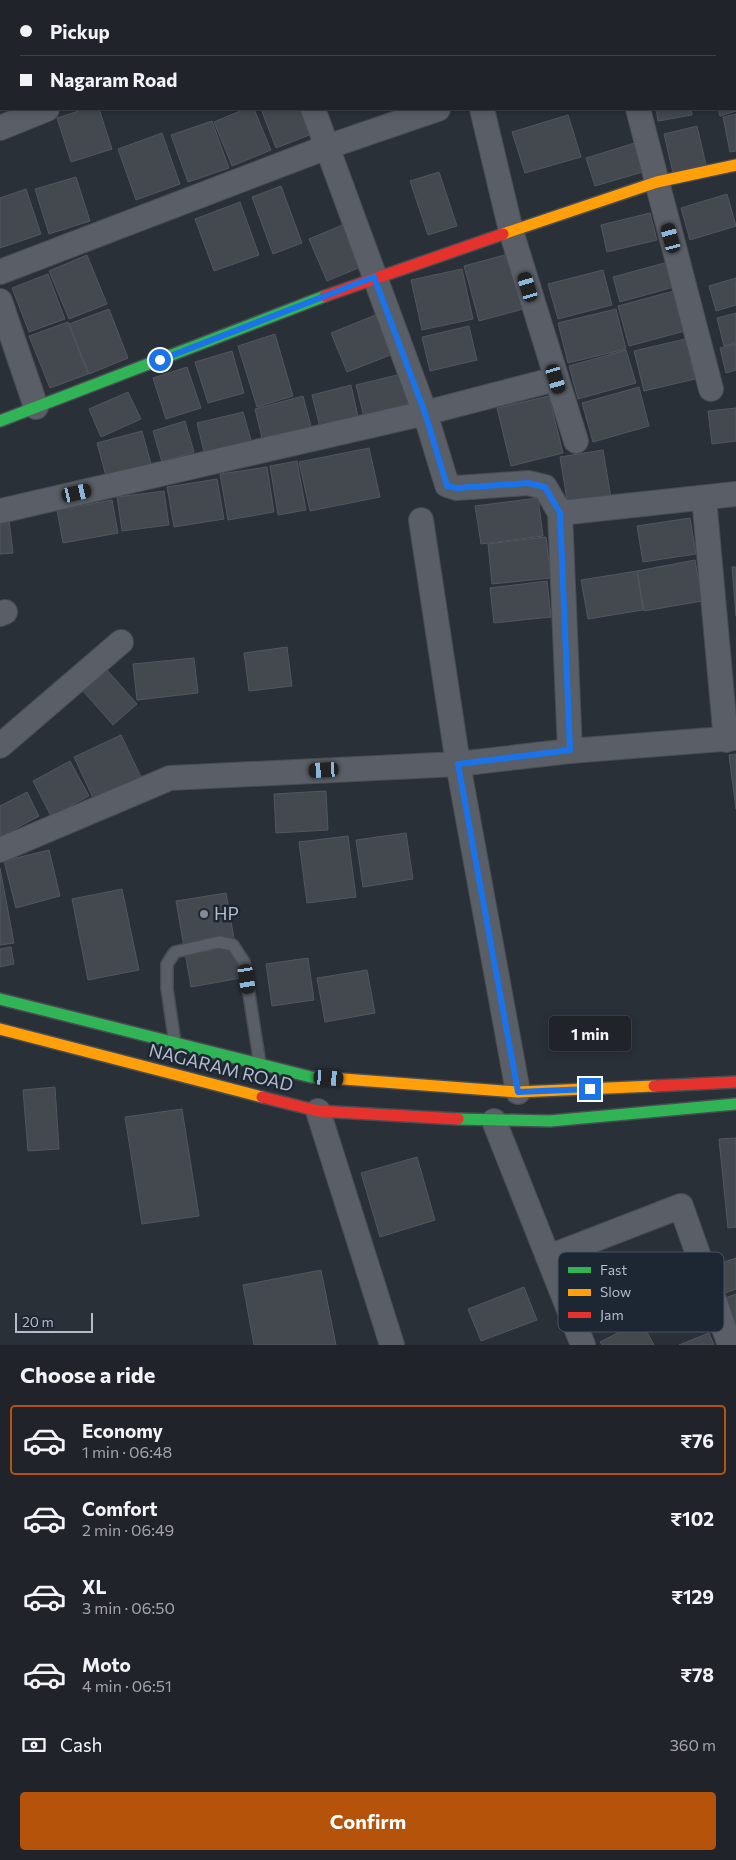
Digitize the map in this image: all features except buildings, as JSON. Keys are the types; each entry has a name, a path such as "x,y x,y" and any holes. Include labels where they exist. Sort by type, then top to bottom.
{"main road":[{"path":"0,422 374,277 656,182 736,165"},
{"name":"NAGARAM ROAD","path":"0,999 311,1077 518,1092 736,1082"},
{"name":"NAGARAM ROAD","path":"0,1029 318,1111 494,1121 550,1121 736,1104"}],"street":[{"path":"0,128 45,110"},
{"path":"313,110 425,413 447,486 457,488 528,483 545,487 560,513 570,750"},
{"path":"0,272 327,147 435,110"},
{"path":"482,110 511,231 576,441"},
{"path":"638,110 711,389"},
{"path":"0,301 36,408"},
{"path":"0,511 425,413 556,379"},
{"path":"560,513 736,494"},
{"path":"0,850 170,778 458,764 570,750 731,739 704,498"},
{"path":"421,520 458,764 518,1092"},
{"path":"0,746 121,642"},
{"path":"318,1111 392,1345"},
{"path":"494,1121 558,1280"},
{"path":"562,1252 681,1206 697,1252"},
{"path":"549,1257 558,1254"},
{"path":"724,1328 730,1345"},
{"path":"578,1332 583,1345"}],"lane":[{"path":"175,1043 167,989 167,964 175,952 219,942 233,945 244,962 260,1064"}],"traffic: fast":[{"path":"0,421 325,296"},
{"path":"0,999 311,1077 330,1078"},
{"path":"458,1119 550,1121 736,1104"}],"traffic: slow":[{"path":"503,234 657,182 736,165"},
{"path":"0,1029 262,1097"},
{"path":"330,1078 518,1092 654,1086"}],"traffic: jam":[{"path":"325,296 503,234"},
{"path":"654,1086 736,1082"},
{"path":"262,1097 318,1111 458,1119"}],"place":[{"name":"HP","path":"204,914"}],"route":[{"path":"160,360 374,277 425,413 447,486 457,488 528,483 545,487 560,513 570,750 458,764 518,1092 590,1089"}]}
